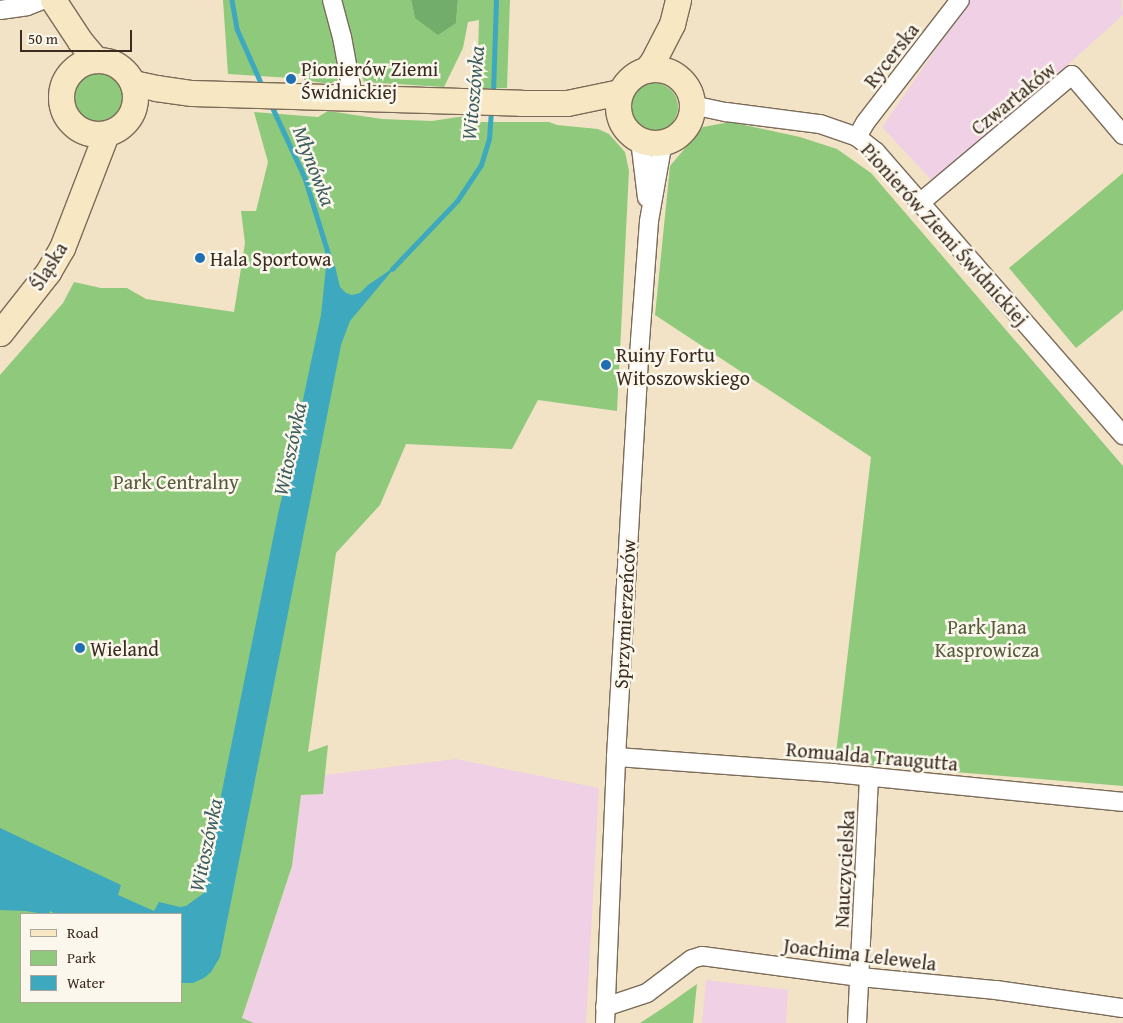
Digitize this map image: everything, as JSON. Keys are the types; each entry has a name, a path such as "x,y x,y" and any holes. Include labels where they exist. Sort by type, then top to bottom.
{"street":[{"path":"0,10 27,6 43,0"},
{"path":"53,0 80,41 96,60"},
{"path":"53,0 68,46 72,70"},
{"path":"332,0 342,36 354,97"},
{"path":"646,70 653,61 672,24 678,0"},
{"name":"Rycerska","path":"857,137 865,123 960,0"},
{"path":"672,24 676,75"},
{"path":"96,60 108,61 118,65 127,73 133,82 136,97 134,111 127,122 118,130 106,134 89,134 74,126 66,117 61,99 64,81 72,70 87,61 96,60"},
{"path":"657,69 676,75 690,93 692,104 691,117 685,129 675,137 652,141 631,135 619,117 617,108 620,92 632,77 646,70 657,69"},
{"name":"Czwartaków","path":"921,202 1072,75 1123,135"},
{"path":"133,82 156,88 192,93 521,103 566,103 620,92"},
{"path":"134,111 157,102 192,93"},
{"path":"566,103 619,117"},
{"name":"Pionierów Ziemi Świdnickiej","path":"692,104 726,112 820,124 857,137 876,152 921,202 1123,435"},
{"name":"Śląska","path":"74,126 81,153 82,192"},
{"name":"Śląska","path":"0,333 48,272 72,223 82,192 106,134"},
{"name":"Sprzymierzeńców","path":"605,1015 616,757 640,340 649,221 652,141"},
{"name":"Romualda Traugutta","path":"616,757 869,776 1123,802"},
{"name":"Nauczycielska","path":"857,1023 869,776"},
{"name":"Joachima Lelewela","path":"605,1015 647,994 692,959 702,956 860,978 996,990 1123,1008"}],"shaded area":[{"path":"970,0 1121,0 1123,15 935,184 882,127"},
{"path":"456,759 599,788 586,1023 253,1023 242,1019 292,866 301,795 323,794 325,775"},
{"path":"706,980 788,990 786,1023 702,1023"}],"green space":[{"path":"223,0 324,0 335,39 340,73 337,81 329,84 304,80 305,75 293,73 292,78 228,74"},
{"path":"337,0 411,0 415,18 456,23 458,0 510,0 507,88 477,89 479,20 468,22 463,48 444,87 364,82 359,67 351,60"},
{"path":"411,0 458,0 456,23 438,35 415,18"},
{"path":"94,72 104,72 118,79 125,93 125,103 118,117 104,124 94,124 84,120 77,113 73,103 73,93 77,83 84,76"},
{"path":"649,83 659,83 671,90 678,102 678,112 671,124 659,131 649,131 641,127 634,120 630,112 630,102 634,94 641,87"},
{"name":"Park Centralny","path":"328,111 382,119 432,121 465,116 473,122 549,122 557,125 598,129 609,134 625,152 629,171 617,411 538,400 512,449 406,444 380,505 336,553 308,752 328,745 323,794 301,795 292,866 242,1018 254,1023 0,1023 0,375 63,303 74,282 101,288 127,288 146,299 234,312 245,243 241,211 256,211 268,162 254,112 318,117"},
{"name":"Park Jana Kasprowicza","path":"730,122 800,137 837,149 871,173 1123,466 1123,786 835,762 871,457 655,315 670,166 703,127"},
{"path":"1123,173 1123,310 1076,348 1009,268"},
{"path":"697,984 693,1023 640,1023 663,1008"}],"water":[{"path":"331,262 335,266 340,287 346,293 352,295 360,293 368,285 396,266 350,321 341,345 220,957 211,972 204,978 193,983 182,983 182,913 54,913 50,911 49,913 38,913 0,910 0,828 121,885 118,895 154,911 159,902 180,907 186,906 204,893 207,881 205,875 278,514 290,462 297,448 295,437 321,315 326,267"}],"waterway":[{"name":"Młynówka","path":"232,0 237,29 263,87"},
{"name":"Witoszówka","path":"493,94 496,0"},
{"name":"Młynówka","path":"271,104 305,178 331,262"},
{"name":"Witoszówka","path":"392,269 457,201 481,165 489,139 491,109"}],"place":[{"name":"Pionierów Ziemi Świdnickiej","path":"291,79"},
{"name":"Hala Sportowa","path":"200,258"},
{"name":"Ruiny Fortu Witoszowskiego","path":"606,365"},
{"name":"Wieland","path":"80,648"}]}
